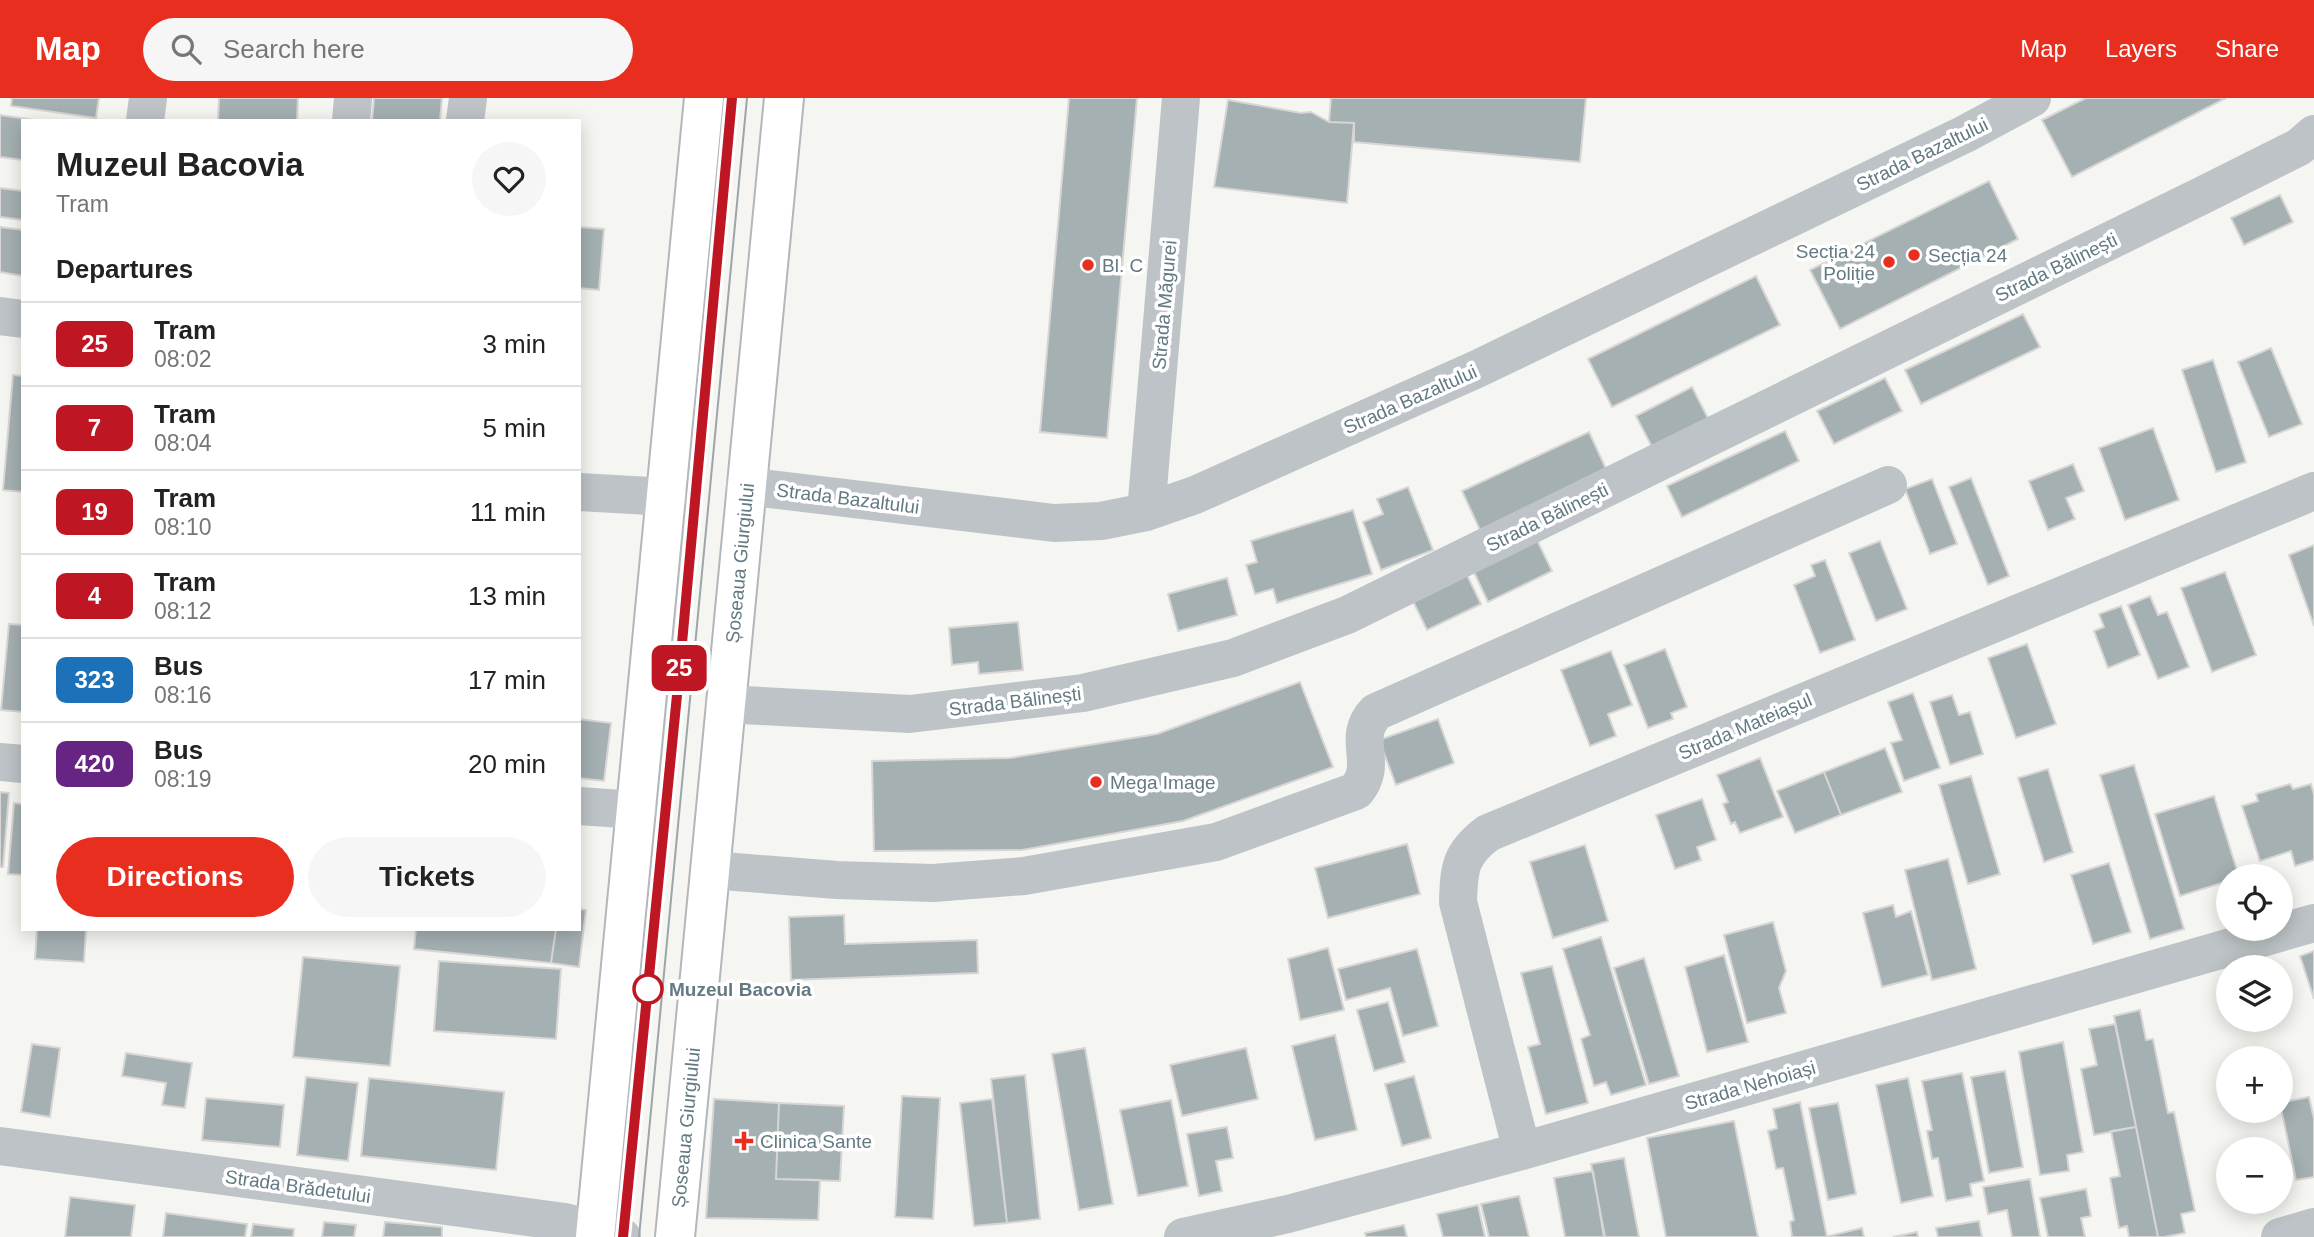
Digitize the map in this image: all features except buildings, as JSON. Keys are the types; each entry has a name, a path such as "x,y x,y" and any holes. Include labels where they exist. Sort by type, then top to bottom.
{"main road":[{"path":"605,1235 637,810 704,98"},
{"name":"Șoseaua Giurgiului","path":"675,1237 784,98"}],"street":[{"path":"145,119 148,98"},
{"path":"351,119 353,98"},
{"path":"465,119 468,98"},
{"name":"Strada Măgurei","path":"1146,512 1181,98"},
{"name":"Strada Bazaltului","path":"745,486 1054,523 1101,521 1146,512 1195,495 1477,369 1965,134 2032,98"},
{"name":"Strada Bălinești","path":"725,704 910,714 1083,693 1233,658 1347,615 2201,196 2299,146 2314,134"},
{"path":"0,316 21,319"},
{"path":"709,870 837,880 933,883 1024,876 1216,842 1356,791 1367,774 1364,730 1368,720 1376,712 1888,485"},
{"name":"Strada Mateiașul","path":"1522,1151 1458,902 1458,870 1471,846 1488,833 2314,491"},
{"path":"581,492 667,497"},
{"path":"0,762 21,764"},
{"path":"581,806 637,810"},
{"name":"Strada Nehoiași","path":"1183,1237 1288,1214 1522,1151 2314,923"},
{"name":"Strada Brădetului","path":"0,1146 565,1223 605,1235"},
{"path":"2280,1237 2314,1227"}],"tram line":[{"path":"623,1237 732,98"},
{"name":"25","path":"623,1237 680,665 732,98"},
{"path":"639,1237 747,98"}],"place":[{"name":"Secția 24","path":"1914,255"},
{"name":"Secția 24 Poliție","path":"1889,262"},
{"name":"Bl. C","path":"1088,265"},
{"name":"Mega Image","path":"1096,782"},
{"name":"Muzeul Bacovia","path":"648,989"},
{"name":"Clinica Sante","path":"744,1141"}]}
